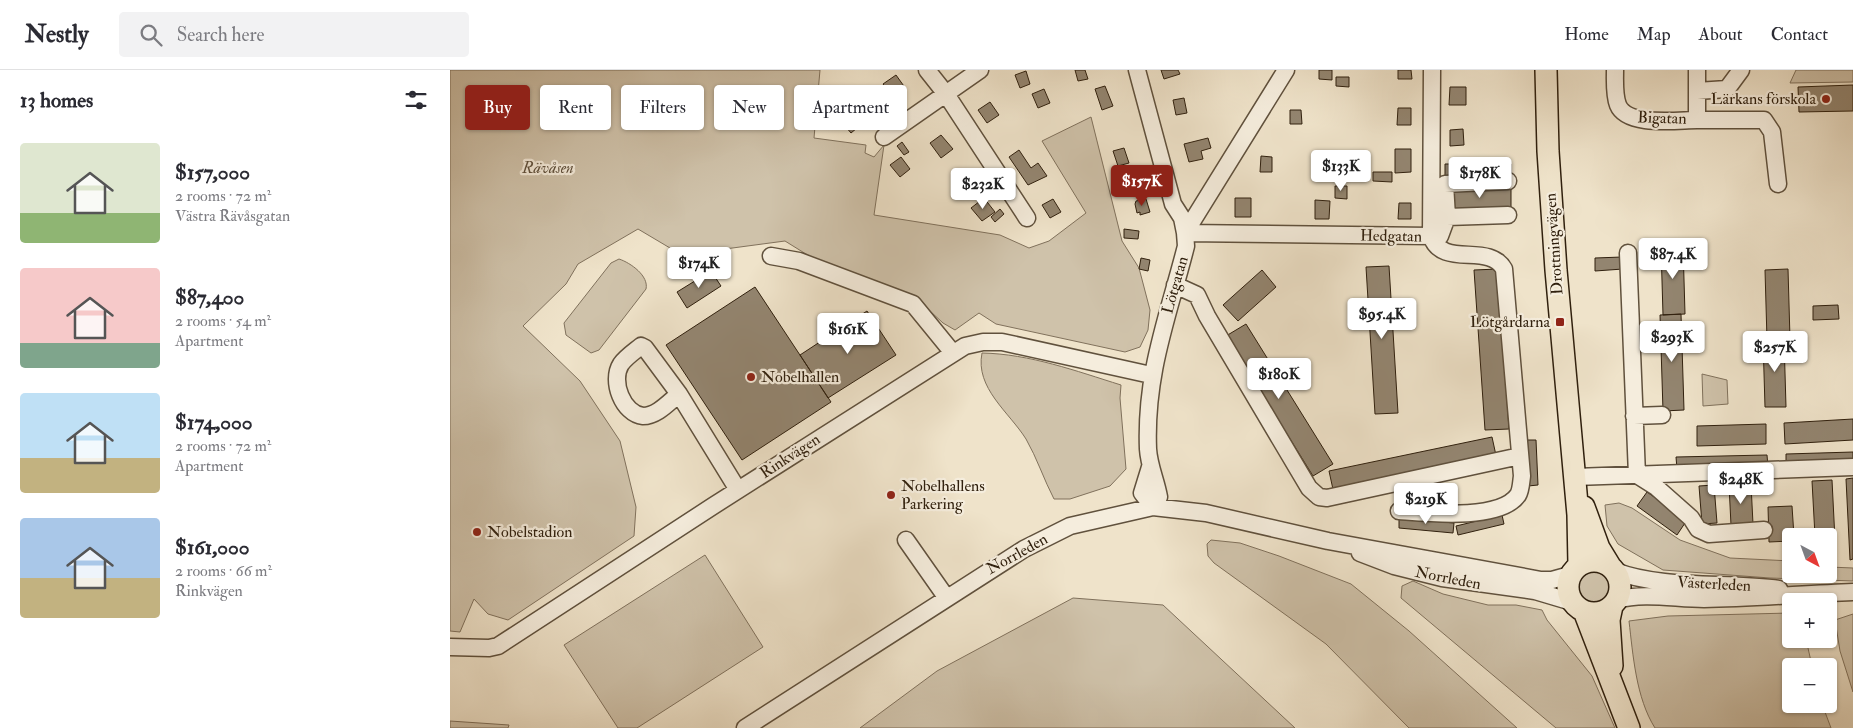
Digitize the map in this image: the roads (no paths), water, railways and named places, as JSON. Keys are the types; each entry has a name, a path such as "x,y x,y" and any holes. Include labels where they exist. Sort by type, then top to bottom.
{"main road":[{"name":"Drottningvägen","path":"1546,70 1548,161 1575,477 1575,570"},
{"name":"Drottningvägen","path":"1575,477 1599,548 1612,568"},
{"path":"1614,691 1609,620 1620,586 1612,568 1595,560 1575,570 1567,589 1578,607 1629,728"},
{"path":"1578,607 1596,613 1614,603"}],"street":[{"path":"927,70 946,94 1027,218"},
{"path":"884,137 980,70"},
{"path":"1137,70 1173,204 1182,218 1185,233"},
{"name":"Lötgatan","path":"1153,507 1142,493 1150,467 1148,405 1151,375 1186,246 1185,233 1286,70"},
{"name":"Hedgatan","path":"1185,233 1431,236 1432,70"},
{"name":"Bigatan","path":"1615,70 1618,105 1624,114 1635,120 1697,120 1696,70"},
{"path":"1697,91 1727,89 1741,70"},
{"path":"1697,120 1764,120 1772,132 1778,184"},
{"path":"1399,510 1452,515 1500,507 1510,503 1520,492 1520,456 1504,269 1494,258 1445,252 1433,243 1431,236 1440,236 1447,217 1445,184 1508,181"},
{"path":"1447,217 1508,215"},
{"path":"1628,253 1636,475"},
{"path":"771,256 799,261 913,304 953,353"},
{"path":"1175,285 1197,295 1207,316 1308,488 1319,496 1327,498 1520,456"},
{"name":"Rinkvägen","path":"450,646 489,648 498,646 953,353 983,342 1002,342 1151,375"},
{"path":"679,394 738,490"},
{"path":"1634,416 1662,414"},
{"path":"1575,477 1853,467"},
{"path":"1636,475 1656,487 1691,518 1698,529 1709,534 1764,530"},
{"name":"Norrleden","path":"745,728 946,597 1024,549 1070,526 1153,507 1206,513 1328,541 1541,580 1552,580 1575,570"},
{"path":"906,540 946,597"},
{"name":"Norrleden","path":"1328,541 1394,566 1442,578 1535,591 1578,607"},
{"name":"Västerleden","path":"1612,568 1656,581 1744,584 1792,593"},
{"name":"Västerleden","path":"1837,594 1853,592"},
{"name":"Västerleden","path":"1614,603 1627,597 1657,596 1696,599 1782,597"}],"place":[{"name":"Lärkans förskola","path":"1826,99"},
{"name":"Lötgårdarna","path":"1560,322"},
{"name":"Nobelhallen","path":"751,377"},
{"name":"Nobelhallens Parkering","path":"891,495"},
{"name":"Nobelstadion","path":"477,532"}],"park label":[{"name":"Rävåsen","path":"548,168"}]}
